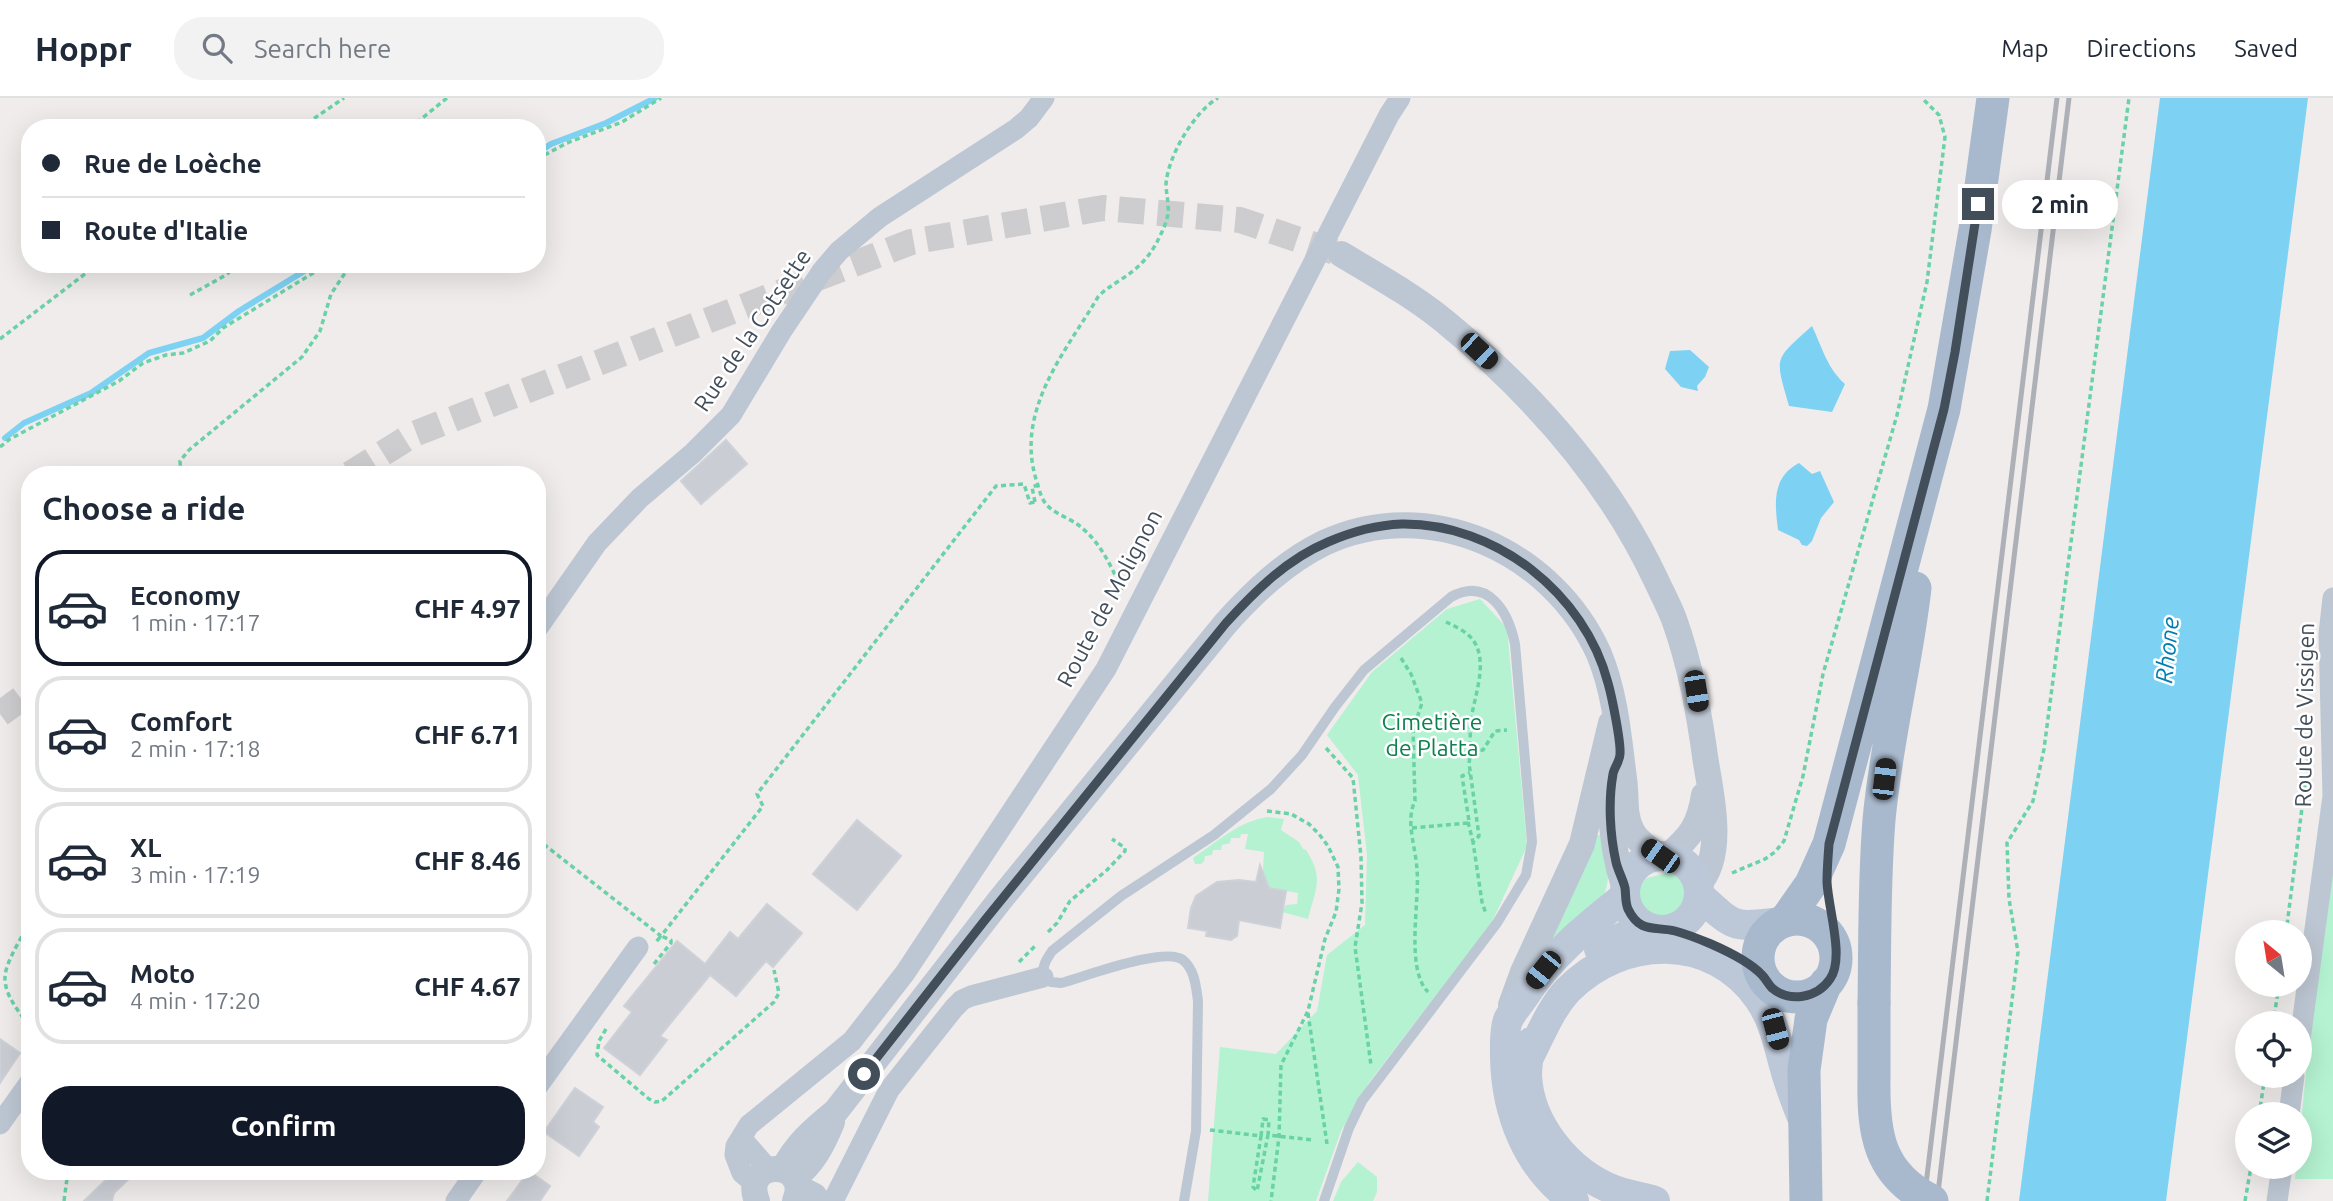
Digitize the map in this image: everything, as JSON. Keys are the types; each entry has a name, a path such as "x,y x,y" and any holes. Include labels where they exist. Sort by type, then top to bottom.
{"main road":[{"path":"1804,1070 1786,1018 1758,961 1760,945 1772,923 1803,898 1829,844 1930,464 1955,352 1993,98"},
{"path":"1930,464 1908,643 1889,737 1879,822 1874,1116 1878,1141 1898,1177 1932,1201"},
{"path":"1772,923 1767,919 1780,910 1803,879 1856,745"},
{"path":"1806,1201 1804,1070 1811,1019 1835,968 1827,882 1829,844"},
{"path":"1574,1201 1562,1193 1534,1160 1518,1132 1506,1079 1507,1021 1552,958 1625,892 1634,868 1648,858 1664,856 1679,860 1695,875 1699,890 1697,907 1681,925 1657,928 1608,943 1566,974 1537,1017 1531,1037 1527,1075 1538,1116 1552,1142 1575,1167 1612,1189 1655,1201"},
{"path":"1699,890 1728,921 1738,926 1804,919 1829,934 1835,947"},
{"path":"1625,892 1629,911 1636,920 1720,948 1782,994 1798,997 1818,991 1826,984"},
{"path":"1528,1059 1554,1007 1596,967 1640,950 1657,948 1686,951 1724,966 1749,986 1759,999 1775,1029 1785,1070 1805,1127"}],"street":[{"name":"Rue de la Cotsette","path":"546,616 597,543 640,498 694,453 731,415 781,332 822,271 839,251 880,217 1016,129 1045,98"},
{"name":"Route de Molignon","path":"821,1201 816,1194 773,1187 741,1138 758,1117 852,1041 905,973 1106,669 1400,98"},
{"path":"1342,254 1442,319 1535,405 1595,476 1643,551 1673,617 1696,691 1713,809 1711,866 1699,890"},
{"path":"773,1187 790,1155 836,1111 975,932 1226,623 1274,575 1325,543 1367,528 1402,524 1460,532 1498,547 1518,559 1556,591 1587,631 1605,671 1625,782 1626,812 1633,831 1643,844 1664,856 1689,836 1698,822 1707,769"},
{"name":"Route de Vissigen","path":"2305,1011 2326,896 2333,796 2329,634 2333,598"},
{"path":"1507,1021 1518,984 1582,844 1613,711"},
{"path":"1620,754 1613,773 1611,806 1616,864 1625,892"},
{"path":"546,1075 638,947"},
{"path":"833,1201 889,1090 954,1008 971,996 1044,977"},
{"path":"0,1124 21,1095"},
{"path":"2277,1201 2280,1179"},
{"path":"456,1201 471,1180"}],"lane":[{"path":"1184,1201 1196,1131 1197,1104 1198,1001 1196,984 1189,968 1184,961 1166,956 1061,983 1051,982 1044,977 1042,969 1045,960 1052,951 1096,915 1249,808 1287,774 1358,677 1451,597 1463,590 1477,590 1488,595 1497,604 1510,624 1515,644 1532,842 1526,875 1497,923 1357,1110 1324,1201"}],"path":[{"path":"313,119 344,98"},
{"path":"421,119 447,98"},
{"path":"546,154 567,143 622,122 661,98"},
{"path":"1134,614 1104,552 1086,531 1046,505 1032,457 1033,427 1048,377 1105,289 1139,268 1158,240 1169,208 1166,182 1172,161 1194,119 1218,98"},
{"path":"1699,890 1716,878 1765,859 1775,852 1784,841 1803,776 1823,674 1897,415 1927,282 1944,137 1940,115 1922,98"},
{"path":"1987,1201 2018,952 2009,899 2007,843 2033,801 2044,749 2129,98"},
{"path":"0,339 86,273"},
{"path":"190,295 228,273"},
{"path":"0,447 10,439 119,381 143,363 166,355 183,353 210,341 223,328 313,273"},
{"path":"180,466 180,461 189,450 302,357 320,331 331,294 345,273"},
{"path":"638,947 654,944 662,936 762,806 757,794 996,486 1024,484 1030,503 1035,502 1032,486 1038,485"},
{"path":"1434,611 1474,640 1478,654 1479,688 1473,703 1469,736 1472,751 1469,763 1479,836 1473,842"},
{"path":"1392,645 1411,674 1422,703 1413,730 1415,800 1410,810 1418,872 1413,927 1423,987 1439,1000"},
{"path":"1472,751 1483,750 1495,731"},
{"path":"1314,735 1353,778 1362,858 1362,903 1355,947 1371,1070 1381,1075"},
{"path":"2288,920 2311,744"},
{"path":"1470,773 1462,776 1482,902 1487,916 1497,923"},
{"path":"1249,808 1291,814 1309,824 1328,846 1338,867 1336,912 1323,946 1308,1011 1281,1065 1279,1137 1271,1201"},
{"path":"1412,828 1468,822"},
{"path":"1047,933 1057,923 1070,901 1107,870 1125,850 1112,839"},
{"path":"546,846 662,936 671,940 652,965"},
{"path":"21,941 5,975 6,986 21,1014"},
{"path":"1021,982 1016,964 1038,943"},
{"path":"612,1019 599,1041 597,1055 649,1099 662,1101 774,1002 779,993 774,970"},
{"path":"1308,1011 1326,1144 1341,1151"},
{"path":"1263,1119 1269,1120 1260,1188 1257,1191 1253,1187 1261,1136 1263,1119"},
{"path":"1208,1130 1261,1136"},
{"path":"1268,1135 1312,1140"},
{"path":"2245,1201 2249,1179"},
{"path":"64,1201 67,1180"}],"green space":[{"name":"Cimetière de Platta","path":"1480,599 1507,628 1527,846 1491,924 1370,1081 1341,1131 1316,1201 1208,1201 1220,1047 1276,1054 1317,1011 1327,955 1365,925 1367,855 1358,775 1327,735 1372,672 1447,609"},
{"path":"2333,788 2333,1179 2312,1179 2312,1102 2303,1102 2304,1088 2312,1088 2312,1011"},
{"path":"1268,817 1284,819 1281,830 1299,842 1312,860 1317,884 1308,919 1282,912 1286,905 1297,904 1298,893 1262,887 1264,852 1245,849 1248,834 1231,838 1230,843 1222,845 1221,850 1213,850 1212,855 1205,856 1201,864 1195,864 1193,858 1229,833 1247,823"},
{"path":"1597,835 1603,835 1608,868 1602,899 1551,943"},
{"path":"1675,871 1681,877 1685,891 1683,902 1677,911 1658,917 1641,909 1637,899 1638,886 1647,878"},
{"path":"1358,1162 1377,1177 1377,1192 1373,1201 1333,1201 1341,1182"}],"water":[{"name":"Rhone","path":"2160,98 2308,98 2166,1201 2019,1201"},
{"path":"1812,326 1829,364 1845,384 1832,412 1789,406 1781,377 1781,360 1784,354"},
{"path":"1690,350 1709,367 1697,386 1698,391 1681,387 1665,369 1670,351"},
{"path":"1799,463 1812,474 1820,471 1834,502 1821,518 1812,541 1807,546 1778,530 1777,520 1779,484 1783,476"}],"building":[{"path":"726,440 747,464 701,504 681,481"},
{"path":"857,820 901,856 857,910 813,874"},
{"path":"1260,865 1269,888 1286,891 1280,928 1239,920 1237,936 1231,940 1206,936 1207,931 1188,928 1196,896 1217,882 1256,882"},
{"path":"767,904 802,933 773,967 766,961 736,996 710,975 660,1036 667,1040 640,1075 604,1048 632,1012 624,1006 677,941 705,964 730,932 738,939"},
{"path":"0,1039 20,1053 0,1083"},
{"path":"575,1088 603,1107 593,1122 599,1127 579,1156 546,1133 546,1129"},
{"path":"106,1180 128,1180 114,1193 112,1201 84,1201"},
{"path":"522,1180 542,1180 550,1186 540,1201 507,1201"}],"waterway":[{"path":"546,147 606,123 655,98"},
{"path":"5,438 24,423 91,393 149,353 203,338 239,311 301,273"}],"tunnel":[{"path":"363,466 414,434 911,242 1103,208 1240,220 1341,254"},
{"path":"0,714 21,699"}],"railway":[{"path":"1924,1201 2057,98"},
{"path":"1937,1201 2069,98"}],"route":[{"path":"864,1074 1054,834 1250,597 1274,575 1325,543 1367,528 1402,524 1460,532 1498,547 1518,559 1556,591 1587,631 1609,686 1620,754 1613,773 1612,836 1616,864 1625,889 1625,901 1636,920 1648,928 1670,930 1720,948 1763,975 1765,980 1782,994 1805,996 1818,991 1833,975 1836,961 1827,882 1829,844 1944,409 1978,204"}]}
